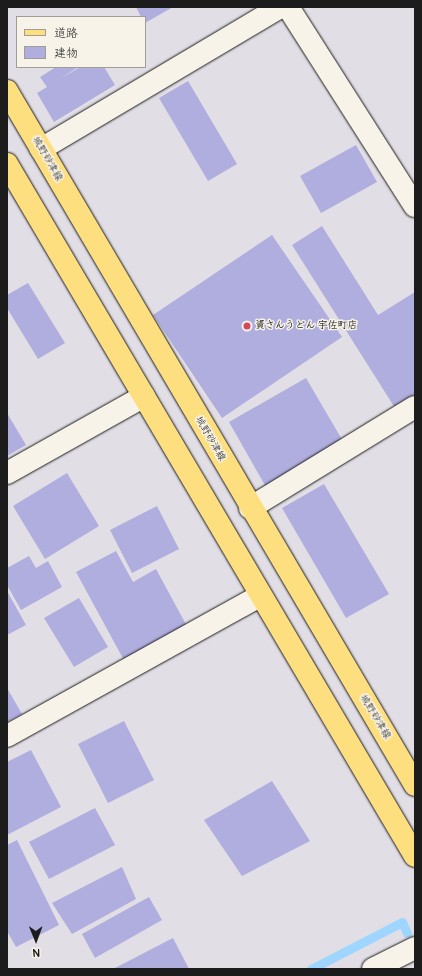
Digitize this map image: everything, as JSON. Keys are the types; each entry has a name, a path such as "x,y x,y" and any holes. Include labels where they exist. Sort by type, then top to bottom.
{"main road":[{"name":"城野砂津線","path":"7,92 250,508 415,785"},
{"path":"7,164 260,596 415,856"}],"street":[{"path":"41,149 280,7"},
{"path":"288,7 415,206"},
{"path":"7,473 144,396"},
{"path":"250,508 415,407"},
{"path":"7,736 260,596"},
{"path":"373,969 415,948"}],"building":[{"path":"136,7 173,7 146,22 146,16 140,16"},
{"path":"54,68 76,68 60,79 78,68 105,68 115,85 54,122 37,93 47,87 40,77"},
{"path":"188,81 237,164 208,181 159,98"},
{"path":"356,145 377,182 321,213 300,176"},
{"path":"322,226 378,315 415,292 415,396 395,408 292,245"},
{"name":"資さんうどん 宇佐町店","path":"272,235 342,337 222,418 153,315"},
{"path":"28,283 65,343 38,359 7,308 7,295"},
{"path":"306,378 344,443 266,487 229,422"},
{"path":"7,413 26,445 7,456"},
{"path":"67,473 99,526 45,559 13,506"},
{"path":"324,484 389,594 346,618 282,508"},
{"path":"157,506 179,549 132,573 110,530"},
{"path":"116,551 133,582 156,569 189,630 126,664 76,572"},
{"path":"29,556 36,568 48,561 62,587 21,610 7,585 7,568"},
{"path":"7,591 26,625 7,635"},
{"path":"79,598 108,647 74,667 44,618"},
{"path":"7,688 22,714 7,722"},
{"path":"124,721 154,780 108,803 78,744"},
{"path":"31,750 61,807 7,835 7,762"},
{"path":"272,781 310,841 242,876 204,820"},
{"path":"95,808 115,845 49,879 29,842"},
{"path":"17,840 59,925 16,947 7,931 7,845"},
{"path":"122,867 136,899 72,934 52,903"},
{"path":"149,897 162,920 95,958 82,934"},
{"path":"173,938 189,969 113,969"}],"waterway":[{"path":"311,969 402,922 407,933"}],"place":[{"name":"資さんうどん 宇佐町店","path":"247,326"}]}
